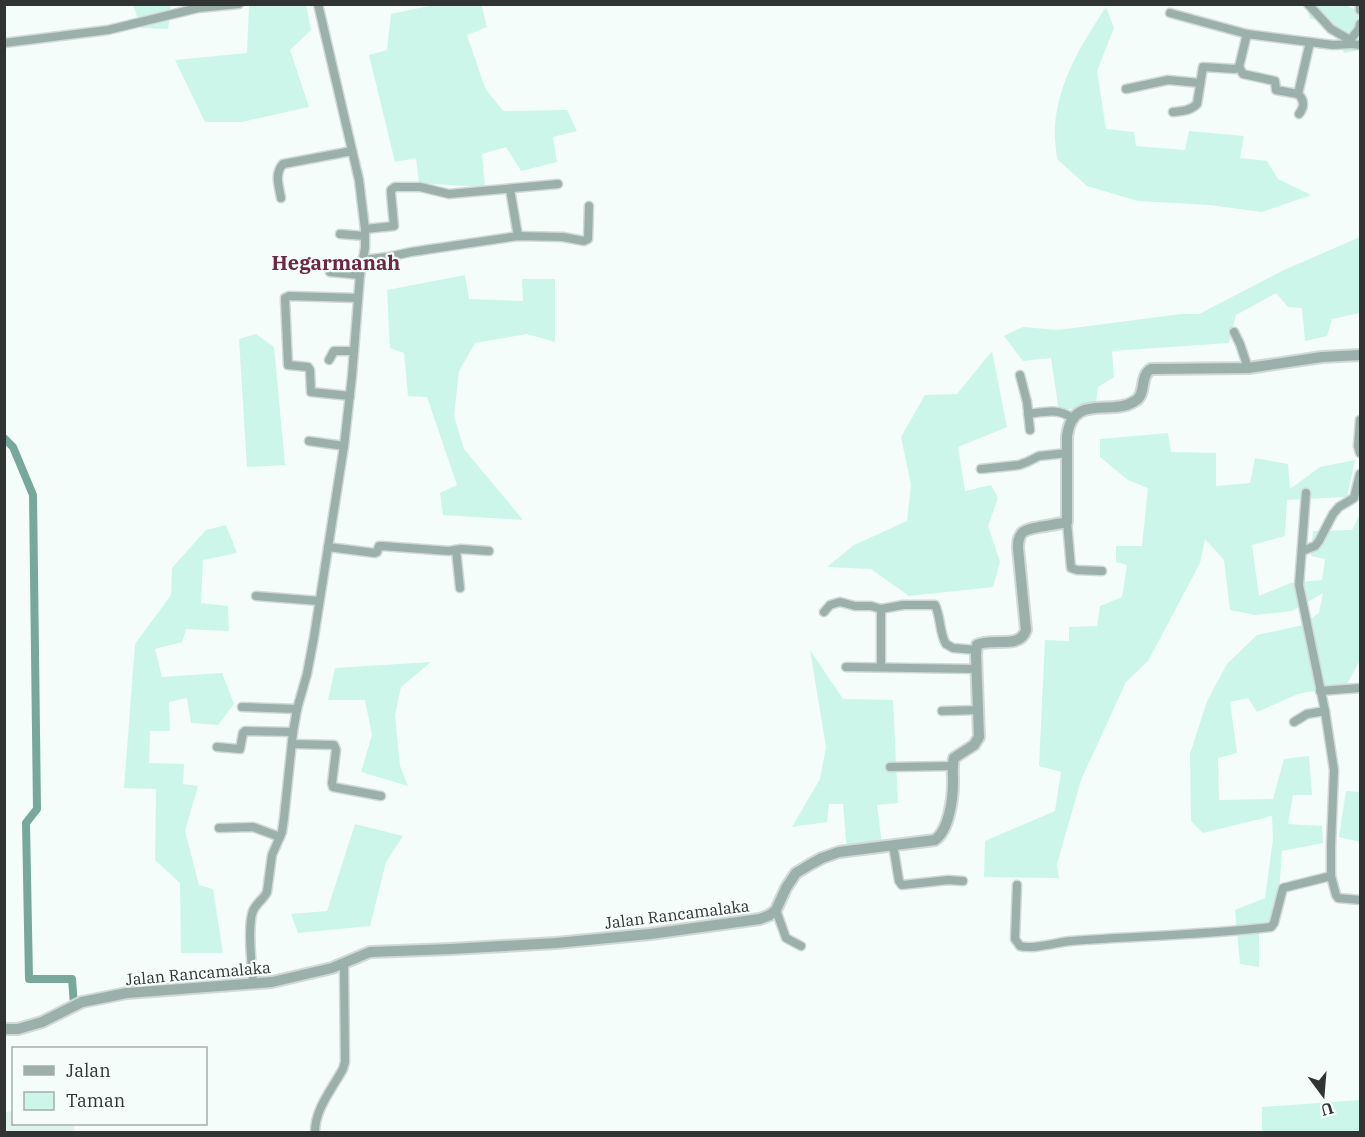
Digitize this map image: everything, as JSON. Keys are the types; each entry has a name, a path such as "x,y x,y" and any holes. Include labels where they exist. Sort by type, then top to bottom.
{"street":[{"path":"4,43 108,30 198,8 240,4"},
{"path":"253,983 251,919 256,906 267,892 272,855 280,837 284,818 293,732 311,654 344,446 365,232 359,180 318,4"},
{"path":"1308,4 1331,29 1354,43"},
{"path":"1360,4 1360,10"},
{"path":"1170,13 1247,34 1333,45 1354,43"},
{"path":"1354,43 1360,24"},
{"path":"1247,34 1239,67 1243,74 1275,81 1276,90 1299,94"},
{"path":"1299,114 1303,100 1299,94 1310,42"},
{"path":"1173,112 1191,109 1197,104 1203,67 1235,69 1239,67"},
{"path":"1126,89 1168,80 1200,83"},
{"path":"281,198 277,175 283,164 352,151"},
{"path":"340,234 394,226 391,193 395,187 420,187 449,194 558,184"},
{"path":"510,189 518,236"},
{"path":"363,260 518,236 563,237 582,241 586,240 589,234 589,206"},
{"path":"330,272 360,275"},
{"path":"350,396 311,392 309,368 288,365 285,298 289,296 358,298"},
{"path":"1234,332 1248,368"},
{"path":"328,360 334,351 354,351"},
{"path":"1102,571 1071,568 1066,522 1067,453 1069,424 1072,418 1086,410 1123,406 1135,401 1142,392 1145,375 1151,369 1248,368 1322,357 1360,355"},
{"path":"1020,375 1030,430"},
{"path":"1028,414 1054,412 1064,413 1072,418"},
{"path":"1360,420 1358,446 1360,453"},
{"path":"309,441 344,446"},
{"path":"981,469 1018,465 1039,456 1067,453"},
{"path":"1302,551 1315,546 1333,514 1339,507 1354,498 1360,474"},
{"path":"1306,493 1299,585 1325,711 1334,770 1331,876 1338,898 1360,900"},
{"path":"801,946 786,938 776,910 786,888 800,870 839,852 931,842 942,835 951,804 954,758 978,741 980,732 977,645 1015,641 1024,635 1026,625 1018,548 1020,537 1029,529 1066,522"},
{"path":"328,547 375,554 380,546 448,551 489,551"},
{"path":"456,550 460,588"},
{"path":"256,596 319,601"},
{"path":"824,612 830,605 840,602 880,609 903,605 934,605 938,611 946,644 953,648 976,650"},
{"path":"880,609 881,667"},
{"path":"846,667 977,669"},
{"path":"1320,691 1360,688"},
{"path":"242,707 297,709"},
{"path":"942,711 979,710"},
{"path":"1294,722 1307,714 1325,711"},
{"path":"217,747 240,749 245,731 293,732"},
{"path":"292,744 334,745 336,750 333,787 381,796"},
{"path":"890,767 952,766"},
{"path":"219,828 253,827 280,837"},
{"path":"893,845 899,880 902,885 948,880 963,881"},
{"path":"1017,885 1015,939 1024,948 1060,942 1270,927 1274,923 1283,888 1331,876"},
{"name":"Jalan Rancamalaka","path":"4,1029 18,1029 42,1022 82,1002 135,992 282,980 344,964 361,954 379,951 555,943 650,934 760,919 776,910"},
{"path":"315,1132 315,1123 320,1110 345,1062 344,964"}],"shaded area":[{"path":"12,1111 12,1125 74,1125 75,1132 5,1132 5,1112"}],"green space":[{"path":"133,5 171,5 168,29 141,28"},
{"path":"306,5 311,30 290,50 309,107 242,122 205,122 175,60 247,53 249,6"},
{"path":"434,5 479,5 482,7 487,27 467,35 485,88 503,111 567,110 577,131 553,137 557,162 521,171 506,147 482,154 485,187 419,183 416,158 395,162 369,55 387,50 391,14"},
{"path":"1306,5 1346,5 1360,12 1360,50 1344,53 1328,21 1310,19"},
{"path":"1106,7 1114,28 1097,71 1106,129 1134,132 1136,146 1185,150 1189,131 1244,136 1240,158 1267,161 1278,179 1311,195 1262,212 1209,205 1138,201 1087,186 1057,159 1055,126 1061,94 1080,49"},
{"path":"1360,237 1360,313 1332,319 1327,336 1305,341 1302,308 1288,307 1276,293 1236,315 1229,343 1112,351 1114,377 1098,387 1096,402 1059,412 1051,358 1023,361 1004,336 1023,327 1058,330 1181,314 1199,314 1284,270"},
{"path":"465,275 469,299 523,301 522,279 555,279 555,342 527,334 475,343 459,371 454,416 464,449 523,520 443,515 440,493 457,485 427,397 408,396 404,353 390,348 387,290"},
{"path":"256,334 274,347 285,465 247,467 239,339"},
{"path":"992,351 1007,427 958,447 965,491 991,485 998,498 988,526 1000,562 993,587 909,596 871,569 827,567 854,545 907,521 911,485 901,437 925,395 957,394"},
{"path":"1168,433 1171,452 1216,453 1216,486 1250,483 1255,458 1288,464 1290,489 1320,467 1355,460 1347,497 1287,500 1285,536 1252,545 1259,596 1290,583 1322,580 1325,559 1311,556 1313,531 1352,530 1360,514 1360,661 1347,684 1298,694 1257,712 1248,698 1230,702 1237,753 1218,758 1219,800 1273,799 1284,759 1309,756 1312,795 1293,795 1288,824 1322,826 1323,843 1282,851 1277,918 1259,930 1259,967 1240,964 1235,910 1265,898 1273,839 1272,816 1203,833 1191,821 1190,754 1207,701 1227,664 1257,635 1303,625 1319,613 1323,593 1292,611 1256,615 1230,610 1224,560 1205,539 1200,563 1148,661 1126,682 1081,780 1057,864 1059,878 984,877 985,841 1055,811 1061,772 1039,766 1045,640 1069,641 1069,627 1097,626 1100,606 1122,597 1127,565 1116,562 1116,546 1142,546 1148,488 1128,480 1100,457 1100,439"},
{"path":"226,525 237,553 203,560 201,603 228,606 229,631 186,629 182,642 155,649 162,677 222,673 234,704 218,725 191,723 187,698 169,702 170,731 150,731 149,763 184,764 183,784 198,786 185,831 199,885 213,889 223,953 181,953 180,883 155,860 156,789 124,788 135,644 171,595 172,568 206,530"},
{"path":"810,650 843,699 893,700 898,803 877,805 882,845 847,851 843,804 829,804 827,822 792,827 820,779 826,747"},
{"path":"431,662 401,687 395,715 400,766 408,786 361,772 372,735 365,700 328,700 335,668"},
{"path":"1346,791 1360,792 1360,842 1339,837"},
{"path":"355,824 403,836 386,862 370,926 298,933 291,914 327,911"},
{"path":"1360,1100 1360,1132 1262,1132 1262,1107"}],"waterway":[{"path":"4,438 13,447 33,495 37,809 26,823 29,979 72,979 74,1005"}],"district":[{"name":"Hegarmanah","path":"336,262"}]}
